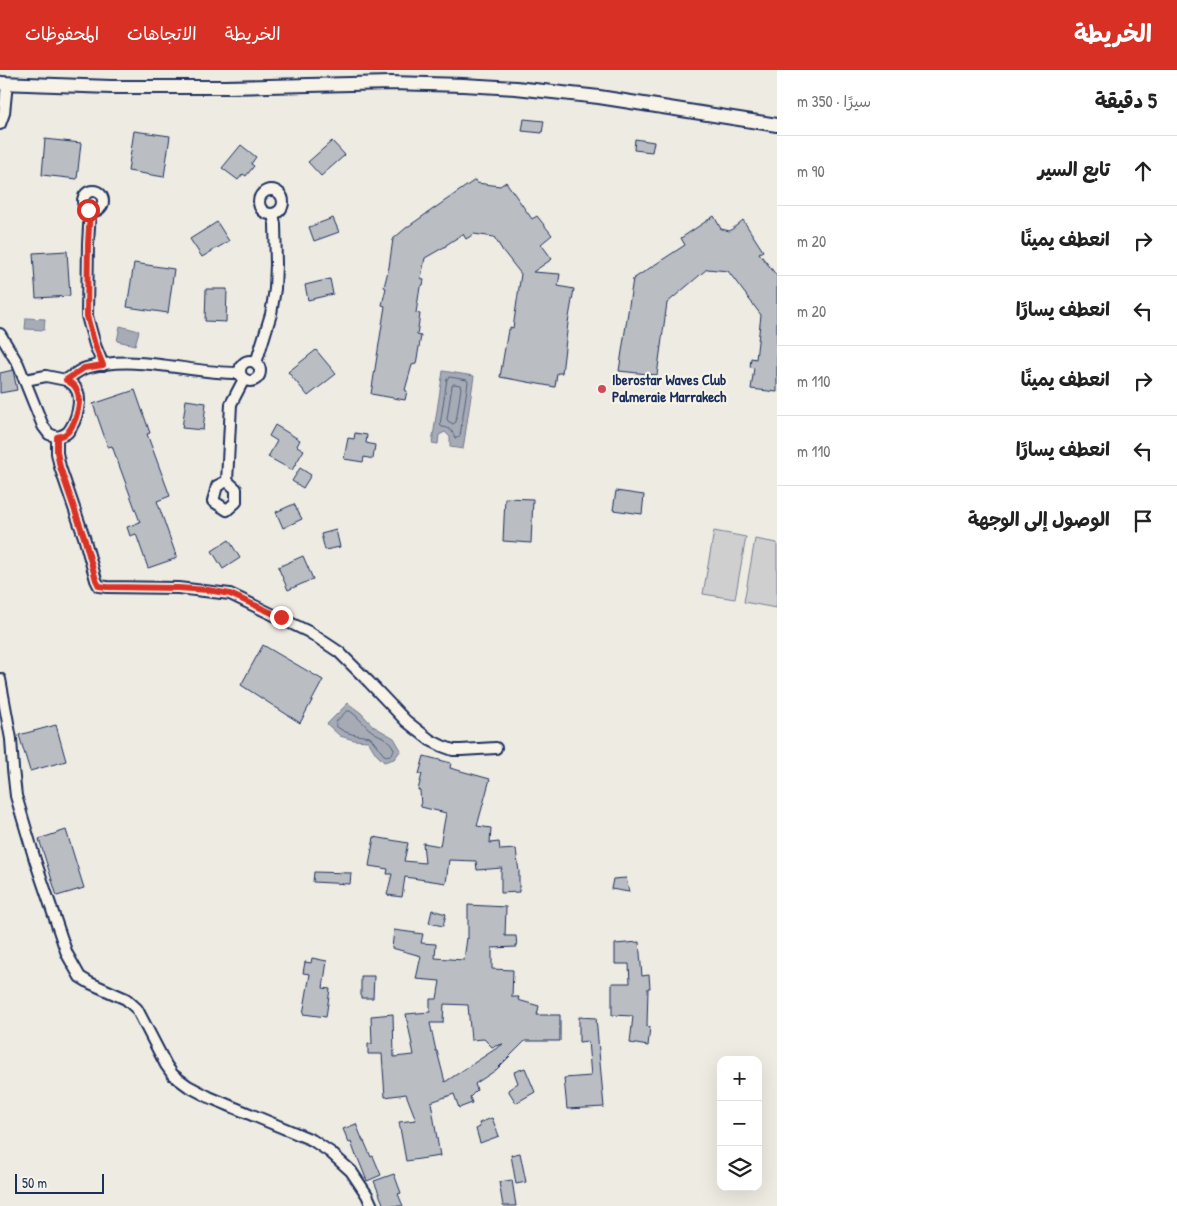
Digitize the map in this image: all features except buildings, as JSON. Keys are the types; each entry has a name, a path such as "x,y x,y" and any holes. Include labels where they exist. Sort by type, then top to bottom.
{"street":[{"path":"0,124 4,113 3,83 111,87 226,87 391,83 516,88 599,97 777,125"},
{"path":"90,210 87,316 103,365"},
{"path":"66,380 84,368 128,362 224,373 242,376 252,381 258,377 260,370 256,363 271,314 276,289 275,224 273,214"},
{"path":"0,334 18,364 43,426 49,434 57,437 68,432 76,418 79,406 75,387 66,380 46,376 25,380"},
{"path":"226,481 231,404 242,376 242,365 252,362 256,363"},
{"path":"57,437 60,467 99,586 178,588 230,594 309,632 339,652 406,722 430,740 453,750 496,748"},
{"path":"0,679 12,739 16,796 35,860 67,954 80,977 126,999 137,1009 173,1075 188,1086 209,1097 312,1140 330,1152 351,1171 368,1195 372,1206"}],"shaded area":[{"path":"714,531 746,537 735,599 703,594"},
{"path":"755,539 777,543 776,608 744,602"}],"water":[{"path":"26,318 45,319 44,330 25,329"},
{"path":"120,326 139,331 135,345 117,341"},
{"path":"443,371 474,376 463,449 450,447 450,437 445,432 439,435 438,444 432,443"},
{"path":"348,703 373,726 394,738 401,750 394,759 384,762 376,754 368,741 340,736 327,724"}],"place":[{"name":"Iberostar Waves Club Palmeraie Marrakech","path":"602,389"}],"route":[{"path":"88,210 90,210 87,316 103,365 84,368 66,380 75,387 79,406 76,418 68,432 57,437 57,452 60,467 84,537 96,580 99,586 107,587 178,588 230,594 281,617"}]}
